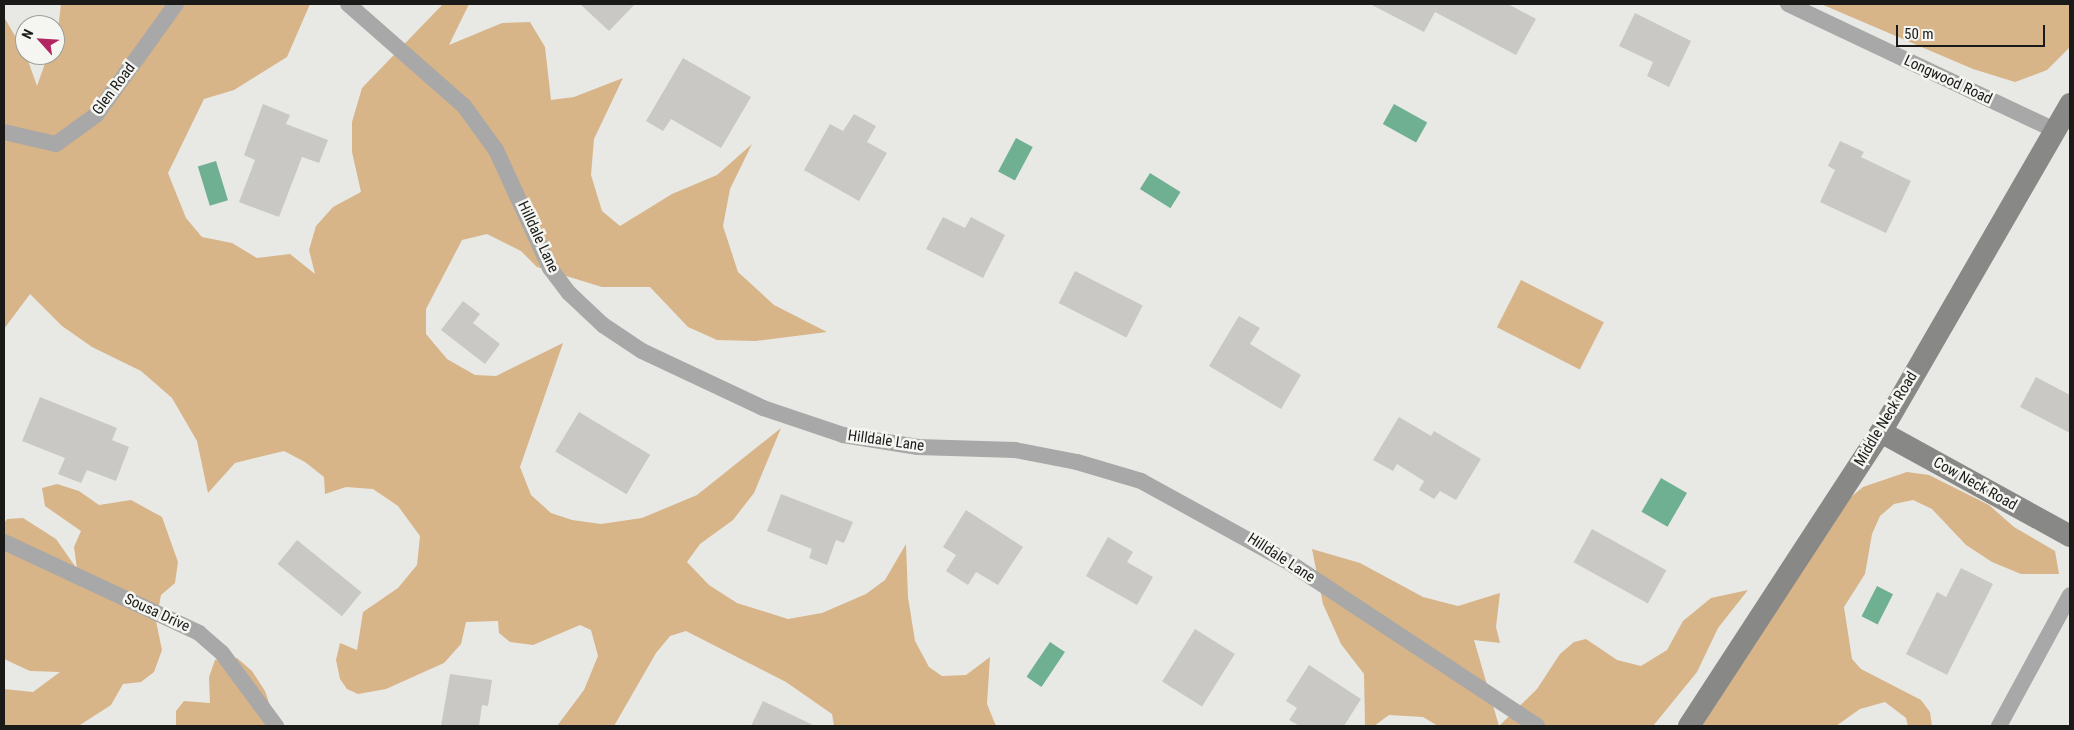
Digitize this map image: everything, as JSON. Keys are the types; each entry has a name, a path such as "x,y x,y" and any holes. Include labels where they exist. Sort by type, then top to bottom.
{"main road":[{"name":"Middle Neck Road","path":"1689,726 1881,432 2070,104"},
{"name":"Cow Neck Road","path":"1881,432 2070,536"}],"street":[{"name":"Glen Road","path":"4,132 56,144 96,115 176,4"},
{"name":"Hilldale Lane","path":"348,4 464,106 496,150 550,268 569,293 602,325 642,351 767,410 843,435 918,447 1015,450 1077,462 1141,481 1290,563 1537,726"},
{"name":"Longwood Road","path":"1788,4 2055,130"},
{"name":"Sousa Drive","path":"4,542 199,633 222,653 276,726"},
{"path":"1999,726 2070,594"}],"shaded area":[{"path":"61,4 310,4 287,57 234,90 204,99 168,173 186,218 202,237 232,243 257,258 290,254 315,274 309,250 316,226 333,207 361,192 352,152 352,122 362,88 443,4 469,4 449,45 502,23 530,22 545,47 551,100 574,97 623,78 594,139 591,175 602,211 620,226 672,194 717,175 752,144 730,189 723,226 738,272 774,305 827,332 755,341 717,340 688,327 650,287 602,287 537,267 521,251 487,234 462,240 426,309 426,334 447,359 475,375 496,376 563,343 520,467 531,495 551,513 572,520 601,524 642,518 697,495 781,428 754,493 733,520 700,544 687,562 709,585 737,603 788,619 822,613 866,594 885,580 906,544 908,597 915,641 929,667 942,676 966,675 990,657 987,704 996,726 834,726 832,714 786,682 686,631 670,636 656,653 614,726 557,726 584,690 598,656 591,630 580,625 533,645 510,642 499,633 498,621 466,622 461,644 444,663 386,689 358,694 347,689 340,679 336,660 340,643 357,650 363,612 398,588 417,565 420,536 398,506 373,489 346,487 325,494 324,477 305,462 284,451 235,463 208,493 197,441 172,398 141,371 92,347 62,326 30,294 4,329 4,17 15,36 15,65 30,65 37,86 44,65 65,65 65,15 60,15"},
{"path":"1821,4 2070,4 2070,47 2047,70 2015,82 1973,69"},
{"path":"1394,104 1427,122 1416,143 1383,124"},
{"path":"1016,138 1033,147 1015,180 998,172"},
{"path":"216,161 228,200 210,206 198,167"},
{"path":"1150,173 1181,192 1170,208 1140,189"},
{"path":"1521,280 1604,322 1580,369 1497,327"},
{"path":"1907,472 1929,475 1989,505 2014,527 2055,551 2059,574 2021,574 1992,562 1966,545 1932,509 1913,500 1894,504 1880,516 1872,534 1865,574 1844,607 1852,659 1861,669 1921,700 1930,712 1932,726 1908,726 1906,718 1885,702 1860,709 1836,726 1702,726 1845,502 1863,487"},
{"path":"1661,478 1687,493 1667,527 1642,512"},
{"path":"57,484 79,491 99,505 131,500 162,517 178,562 175,583 161,595 156,621 162,650 154,672 141,682 123,684 111,705 80,725 4,726 4,689 33,692 60,672 30,671 4,659 4,523 7,519 23,518 56,539 77,569 74,547 81,531 45,506 42,488"},
{"path":"1312,549 1360,563 1423,597 1458,606 1500,593 1496,627 1500,643 1474,640 1499,726 1438,726 1423,717 1389,715 1374,726 1365,726 1364,674 1341,644 1323,604"},
{"path":"1877,586 1893,594 1878,624 1862,616"},
{"path":"1748,590 1718,628 1697,672 1653,726 1499,726 1537,689 1560,654 1574,642 1586,639 1617,660 1641,666 1667,650 1683,621 1711,598"},
{"path":"1050,642 1065,652 1041,687 1027,677"},
{"path":"237,658 252,671 265,691 277,726 176,726 176,711 184,701 210,703 209,677 215,660"}],"building":[{"path":"580,4 635,4 609,31"},
{"path":"1370,4 1508,4 1536,19 1516,55 1435,12 1424,32"},
{"path":"1635,13 1691,41 1669,87 1647,76 1653,62 1619,46"},
{"path":"683,58 751,97 721,148 671,119 663,131 646,121"},
{"path":"263,104 290,115 286,124 328,140 319,163 302,157 279,217 239,202 255,160 244,155"},
{"path":"854,114 876,126 867,142 887,153 859,201 804,170 830,124 843,131"},
{"path":"1840,141 1864,152 1861,157 1911,181 1886,233 1820,202 1835,170 1828,166"},
{"path":"943,217 965,228 971,217 1005,235 983,278 926,249"},
{"path":"1075,271 1143,306 1126,338 1059,303"},
{"path":"463,301 480,314 473,323 500,344 485,364 441,330"},
{"path":"1239,316 1260,328 1250,344 1301,375 1281,409 1209,366"},
{"path":"2036,377 2070,395 2070,433 2020,407"},
{"path":"40,397 117,428 112,440 129,447 116,481 87,470 81,483 58,474 65,458 22,441"},
{"path":"579,412 650,455 626,494 555,451"},
{"path":"1399,417 1431,436 1434,431 1481,459 1456,500 1440,491 1434,499 1419,490 1424,481 1397,464 1393,471 1373,460"},
{"path":"781,494 853,522 844,543 836,540 827,565 809,558 812,549 767,531"},
{"path":"966,510 1023,547 998,585 976,572 968,585 946,571 956,555 943,547"},
{"path":"1592,529 1666,570 1648,603 1574,562"},
{"path":"1108,537 1133,552 1127,562 1153,577 1137,605 1086,576"},
{"path":"297,540 362,592 342,616 277,564"},
{"path":"1961,568 1993,584 1947,675 1906,654 1937,592 1946,597"},
{"path":"1195,629 1235,654 1202,706 1162,682"},
{"path":"1309,665 1361,699 1344,726 1300,726 1289,720 1297,708 1286,701"},
{"path":"450,674 492,680 488,706 482,705 479,726 441,726"},
{"path":"763,701 815,726 751,726"}]}
